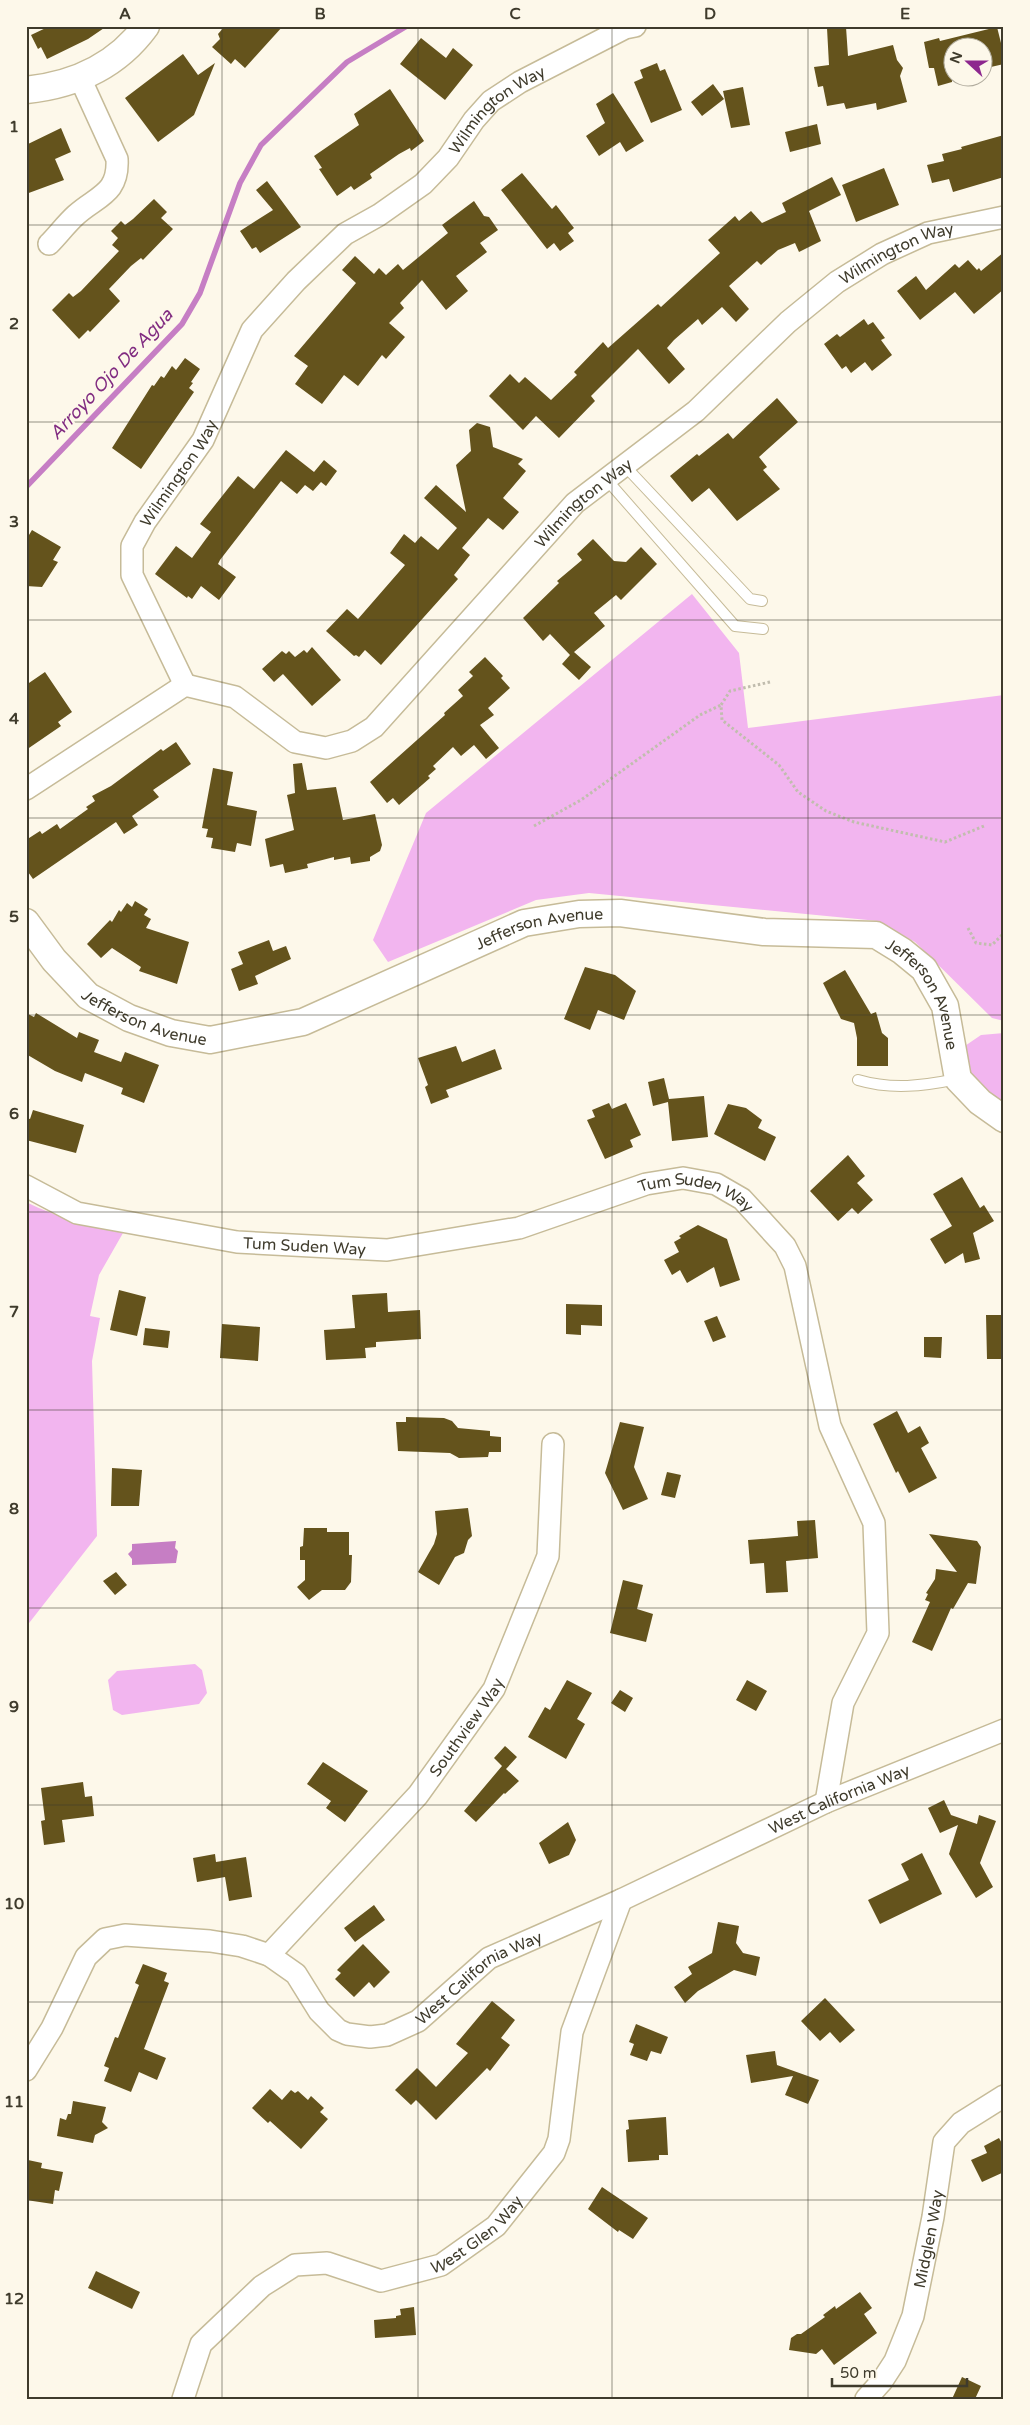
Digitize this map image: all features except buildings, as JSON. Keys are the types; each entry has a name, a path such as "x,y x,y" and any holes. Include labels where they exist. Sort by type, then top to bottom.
{"street":[{"path":"26,90 48,88 80,78 108,64 136,41 146,26"},
{"name":"Wilmington Way","path":"628,27 520,82 491,101 474,120 448,158 422,184 379,214 345,234 296,280 252,330 203,440 145,522 132,546 132,575 185,685 235,697 295,742 326,748 352,741 374,727 575,503 696,411 788,322 837,282 882,254 928,233 1004,217"},
{"path":"49,244 77,214 102,197 115,181 118,169 117,159 80,78"},
{"path":"26,790 185,685"},
{"name":"Jefferson Avenue","path":"26,922 54,960 88,996 129,1018 163,1030 210,1040 303,1022 524,923 579,914 620,913 764,932 876,935 902,951 924,969 945,1006 958,1078"},
{"path":"958,1078 980,1102 1004,1120"},
{"name":"Tum Suden Way","path":"26,1186 77,1214 237,1242 388,1250 519,1228 646,1184 683,1178 716,1184 742,1199 785,1246 795,1266 830,1426 874,1523 878,1633 843,1703 826,1802"},
{"name":"Southview Way","path":"270,1955 418,1795 494,1689 548,1556 553,1444"},
{"name":"West California Way","path":"26,2070 52,2028 86,1957 105,1940 125,1935 201,1940 242,1946 270,1955 296,1974 319,2010 338,2030 348,2034 370,2037 387,2035 418,2021 489,1958 621,1900 826,1802 1004,1730"},
{"name":"West Glen Way","path":"184,2399 202,2344 262,2286 295,2265 327,2264 381,2281 441,2264 496,2226 554,2153 559,2139 572,2032 586,1988 621,1900"},
{"name":"Midglen Way","path":"866,2399 882,2381 895,2360 913,2316 933,2217 944,2142 961,2123 1004,2096"}],"lane":[{"path":"624,465 750,599 762,601"},
{"path":"607,480 735,626 763,630"},
{"path":"858,1080 879,1086 919,1087 958,1078"}],"path":[{"path":"534,826 581,800 700,715 721,705 730,691 770,682"},
{"path":"721,705 722,720 779,765 798,792 826,811 854,822 945,842 984,826"},
{"path":"968,928 976,943 992,945 1004,933"}],"shaded area":[{"path":"692,594 739,653 748,728 1004,695 1004,1021 992,1018 915,942 878,921 589,893 536,900 388,962 373,940 426,813"},
{"path":"1004,1033 1004,1106 975,1088 956,1052 981,1035"},
{"path":"26,1202 73,1221 123,1233 99,1275 90,1316 100,1318 92,1361 97,1536 26,1627"},
{"path":"176,1541 175,1548 178,1551 176,1563 132,1565 132,1559 128,1554 132,1550 132,1544"},
{"path":"195,1664 202,1670 207,1693 199,1704 122,1715 113,1710 108,1680 117,1671"}],"waterway":[{"name":"Arroyo Ojo De Agua","path":"26,487 182,324 200,293 240,183 261,145 347,62 407,26"}]}
